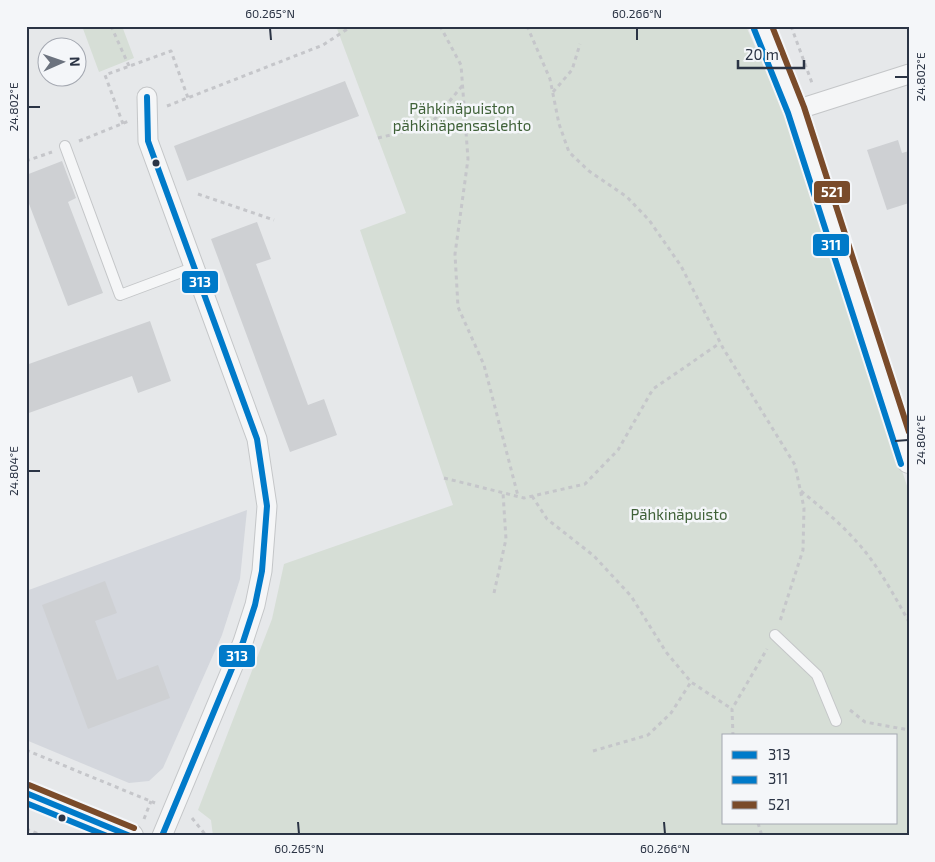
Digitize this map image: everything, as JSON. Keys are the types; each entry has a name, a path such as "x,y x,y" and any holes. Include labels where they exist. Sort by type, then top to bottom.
{"street":[{"path":"762,26 796,110 909,461"},
{"path":"796,110 909,74"},
{"path":"146,106 148,140 257,440 264,474 267,506 267,530 262,571 255,605 243,642 162,836"},
{"path":"26,793 131,836"}],"lane":[{"path":"66,146 120,294 194,267"},
{"path":"775,635 817,675 836,721"}],"path":[{"path":"112,26 129,66"},
{"path":"26,161 66,146 146,106 323,44 352,26"},
{"path":"440,26 461,65 468,159 455,254 458,308 484,365 518,496"},
{"path":"527,26 550,79 559,124 569,152 589,171 627,197 648,220 680,266 720,344 795,465 804,508 803,550 775,635 732,709 733,734"},
{"path":"552,92 572,70 580,44"},
{"path":"429,126 462,85"},
{"path":"378,138 437,124 465,131"},
{"path":"198,194 274,220"},
{"path":"444,478 518,496 532,496 585,484 618,450 653,389 720,344"},
{"path":"800,491 831,515 863,549 909,622"},
{"path":"494,593 506,539 503,493"},
{"path":"532,496 547,518 594,556 630,596 666,652 691,682 732,709"},
{"path":"594,751 648,735 670,712 691,682"},
{"path":"830,707 846,707 865,722 909,730"},
{"path":"26,750 190,814 204,834 203,836"},
{"path":"758,824 762,836"},
{"path":"26,829 44,836"}],"shaded area":[{"path":"247,510 240,579 222,635 163,768 149,781 129,783 26,740 26,591"}],"green space":[{"path":"82,26 122,26 134,58 99,72"},
{"name":"Pähkinäpuisto","path":"336,26 746,26 788,122 909,492 909,836 213,836 211,820 198,810 272,619 284,564 453,505 360,230 406,213"}],"building":[{"path":"345,81 359,116 187,181 174,146"},
{"path":"898,140 902,153 909,151 909,203 887,210 867,150"},
{"path":"62,161 76,198 68,202 103,293 68,306 26,196 26,175"},
{"path":"257,222 271,259 256,264 308,405 324,399 337,435 290,452 211,239"},
{"path":"150,321 171,381 138,393 132,376 26,414 26,365"},
{"path":"105,581 117,613 95,621 117,680 158,665 170,698 88,729 42,605"}],"transit line":[{"name":"521","path":"772,26 804,107 909,432"},
{"name":"311","path":"754,29 788,113 901,464"},
{"name":"313","path":"147,97 148,141 257,439 267,506 262,571 255,605 243,642 162,836"},
{"name":"521","path":"29,785 134,828"},
{"name":"313","path":"26,793 130,836"},
{"name":"311","path":"26,803 107,836"}],"park label":[{"name":"Pähkinäpuiston pähkinäpensaslehto","path":"462,116"}]}
